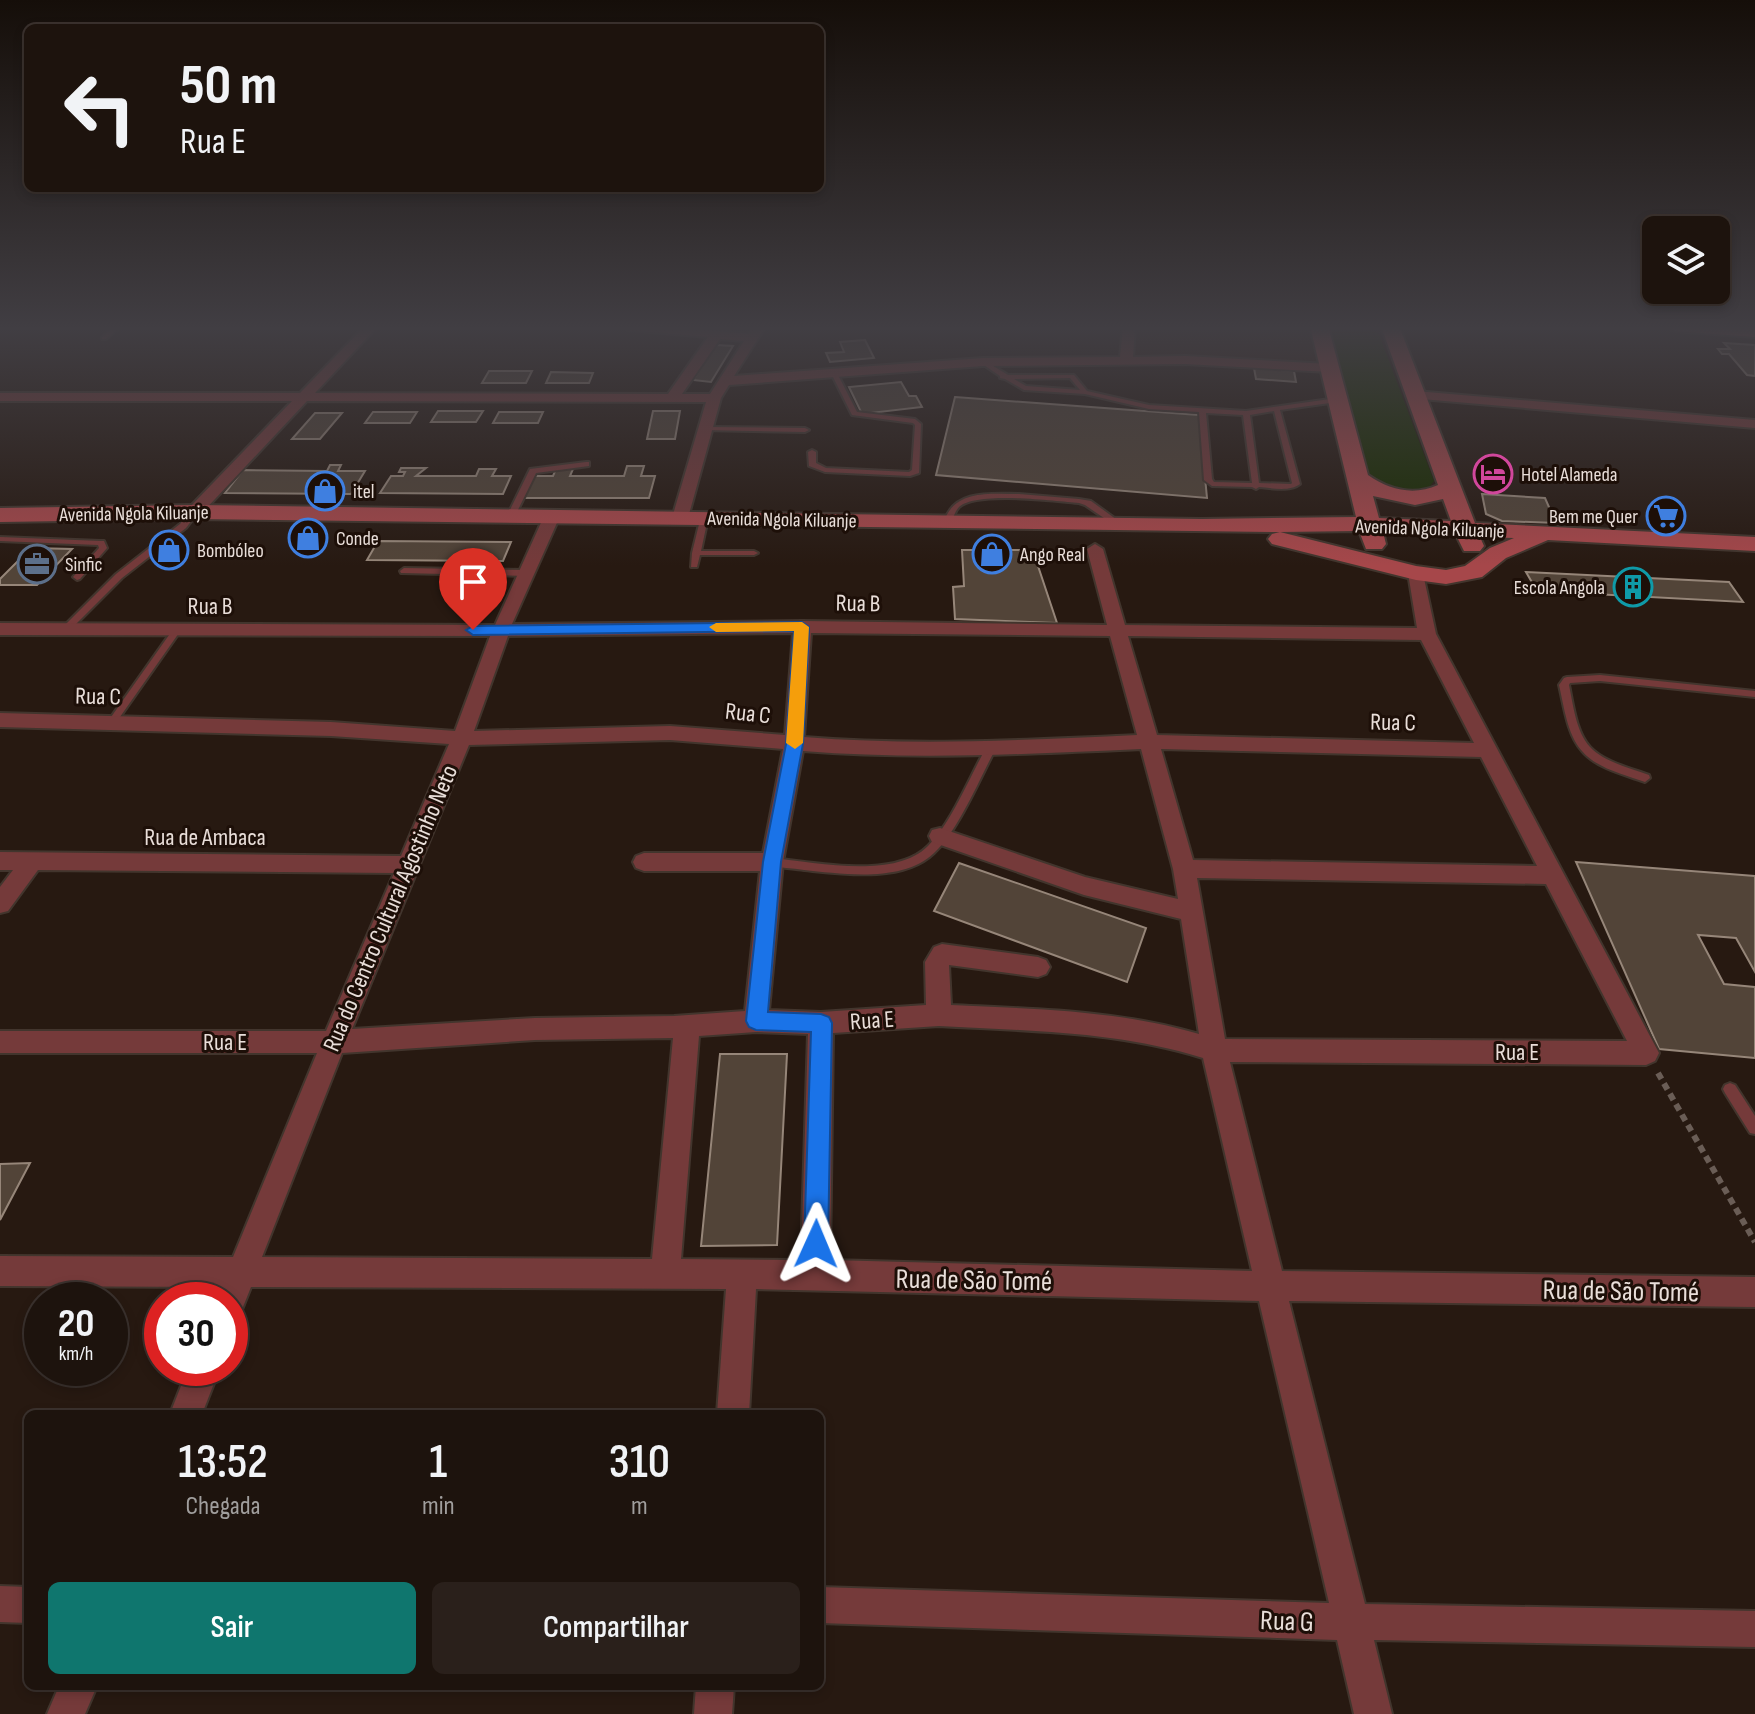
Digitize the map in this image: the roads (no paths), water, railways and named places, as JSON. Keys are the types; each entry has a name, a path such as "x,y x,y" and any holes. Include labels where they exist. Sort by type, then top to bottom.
{"main road":[{"path":"1339,406 1379,562"},
{"path":"1419,406 1480,568"},
{"path":"1357,478 1378,491 1406,497 1424,498 1450,488"},
{"name":"Avenida Ngola Kiluanje","path":"4,519 194,512 1202,526 1369,524 1564,533"},
{"path":"1202,526 1304,543 1416,573 1461,576 1480,568 1498,553 1519,543 1564,533 1755,545"}],"street":[{"path":"194,512 295,406"},
{"path":"680,518 712,406"},
{"path":"1544,406 1755,424"},
{"name":"Rua do Centro Cultural Agostinho Neto","path":"237,1282 334,1042 411,865 501,630 552,516"},
{"path":"1095,549 1184,869 1214,1050 1373,1714"},
{"path":"1184,869 1555,875 1427,634 1416,573"},
{"path":"756,1021 772,862 794,744 802,627"},
{"name":"Rua B","path":"0,629 802,627 1427,634"},
{"name":"Rua C","path":"0,720 331,729 462,738 670,733 854,748 991,748 1149,742 1490,750"},
{"path":"940,836 1084,886 1191,912"},
{"name":"Rua de Ambaca","path":"0,861 411,865"},
{"path":"0,904 32,862"},
{"path":"644,862 772,862"},
{"name":"Rua E","path":"0,1042 334,1042 535,1029 687,1027 756,1021 821,1023 939,1015 1080,1022 1155,1032 1214,1050 1646,1053 1555,875"},
{"path":"939,1015 937,962 942,954 1038,967"},
{"path":"815,1275 821,1023"},
{"path":"665,1276 687,1027"},
{"name":"Rua de São Tomé","path":"0,1271 152,1282"},
{"name":"Rua de São Tomé","path":"248,1288 815,1275 1270,1286 1755,1292"},
{"path":"733,1410 742,1276"},
{"path":"188,1410 197,1386"},
{"path":"0,1604 24,1605"},
{"name":"Rua G","path":"824,1605 1349,1622 1755,1629"},
{"path":"66,1714 76,1690"},
{"path":"713,1714 715,1690"}],"lane":[{"path":"812,452 812,464 825,470 910,474 916,471 919,425 915,421 854,414 850,406"},
{"path":"1144,406 1246,413 1302,406"},
{"path":"1202,412 1208,480 1218,486 1288,487 1296,484 1277,411"},
{"path":"1246,413 1256,487"},
{"path":"705,429 805,430"},
{"path":"511,516 533,471 586,464"},
{"path":"66,629 119,576 183,526 194,512"},
{"path":"694,565 704,518"},
{"path":"0,539 101,543 103,548 77,577"},
{"path":"696,553 754,553"},
{"path":"404,571 527,573"},
{"path":"112,722 177,630"},
{"path":"1645,778 1600,761 1579,744 1564,685 1567,680 1600,678 1755,694"},
{"path":"772,862 882,870 910,866 931,851 991,748"},
{"path":"1730,1089 1755,1128"}],"place":[{"name":"Hotel Alameda","path":"1493,474"},
{"name":"itel","path":"325,491"},
{"name":"Bem me Quer","path":"1666,516"},
{"name":"Conde","path":"308,538"},
{"name":"Bombóleo","path":"169,550"},
{"name":"Ango Real","path":"992,554"},
{"name":"Sinfic","path":"37,564"},
{"name":"Escola Angola","path":"1633,587"}]}
